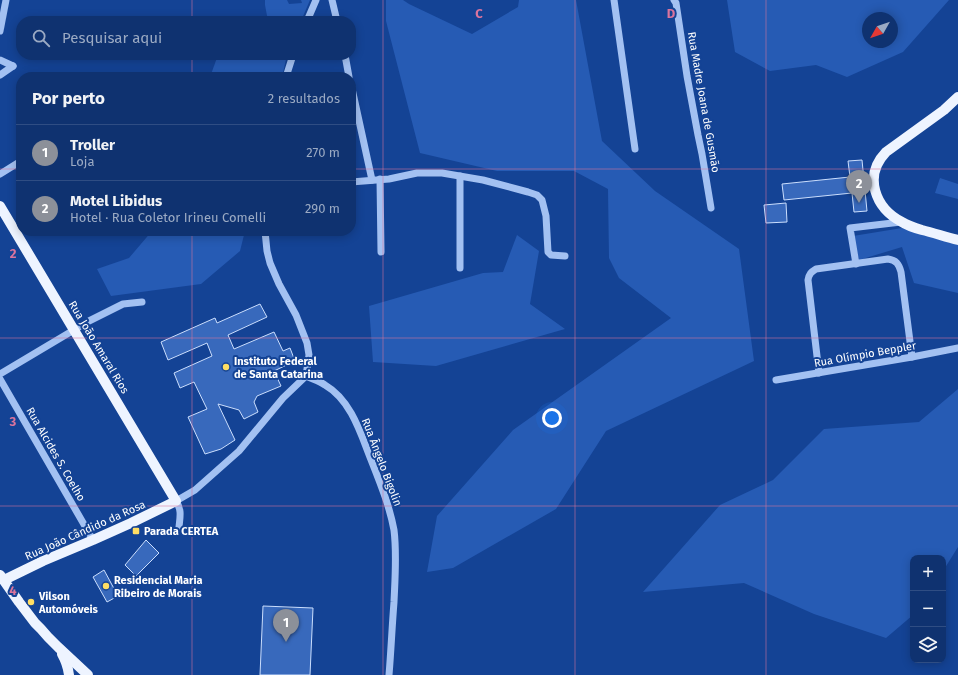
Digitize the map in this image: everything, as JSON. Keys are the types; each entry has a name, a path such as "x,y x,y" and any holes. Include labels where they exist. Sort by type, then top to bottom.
{"main road":[{"path":"958,96 944,110 886,152 875,169 874,180 876,193 882,205 900,222 958,240"},
{"name":"Rua João Amaral Rios","path":"0,206 16,233"},
{"name":"Rua João Amaral Rios","path":"18,236 176,501"},
{"name":"Rua João Cândido da Rosa","path":"2,578 94,540 176,501"},
{"path":"2,578 35,623 88,675"},
{"path":"58,647 66,660 69,675"}],"street":[{"path":"0,31 6,0"},
{"path":"309,16 316,0"},
{"path":"332,0 336,16"},
{"path":"614,0 635,149"},
{"name":"Rua Madre Joana de Gusmão","path":"674,0 676,3 687,76 711,208"},
{"path":"0,60 13,66 0,75"},
{"path":"288,72 291,60"},
{"path":"345,60 348,72"},
{"path":"356,107 372,180"},
{"path":"0,174 16,164"},
{"path":"356,182 430,172 483,180 537,195 542,200 546,216 548,252 551,255 565,256"},
{"path":"460,176 460,268"},
{"path":"380,179 381,252"},
{"path":"856,264 850,228 900,222"},
{"path":"178,527 181,514 176,501 195,490 239,451 283,398 306,376 309,355 307,343 296,315 270,264 266,251 265,236"},
{"path":"819,373 808,280 809,275 816,269 888,259 896,262 900,267 901,272 912,357"},
{"path":"0,374 89,321 123,304 142,302"},
{"name":"Rua Olímpio Beppler","path":"776,380 958,348"},
{"name":"Rua Ângelo Bigolin","path":"306,376 326,385 343,400 360,432 390,512 396,546 396,568 388,673"},
{"name":"Rua Alcides S. Coelho","path":"0,379 94,540"}],"shaded area":[{"path":"265,0 287,0 289,4 302,3 301,0 310,0 303,16 267,16"},
{"path":"386,0 403,0 472,34 518,7 519,0 576,0 602,141 655,191 739,249 754,361 606,431 556,509 453,568 427,572 437,516 513,430 671,318 619,278 609,258 608,189 574,171 497,171 420,153 386,21"},
{"path":"727,0 949,0 903,52 847,77 816,65 770,71 735,52"},
{"path":"216,60 286,60 283,72 212,72"},
{"path":"940,178 958,184 958,199 935,193"},
{"path":"902,228 958,245 958,293 914,283 902,247 859,260 853,236"},
{"path":"517,235 539,251 530,304 565,329 436,366 373,362 369,306 483,273 503,272"},
{"path":"148,236 244,236 240,251 201,284 111,296 97,269 129,258"},
{"path":"958,389 958,547 946,566 946,555 910,555 910,618 886,638 814,614 744,583 643,592 720,505 773,480 824,429 919,422"}],"building":[{"path":"862,160 867,211 854,212 852,193 784,200 782,184 850,177 848,161"},
{"path":"786,203 787,222 766,223 764,205"},
{"path":"260,304 267,317 228,335 234,349 274,332 283,351 290,348 295,361 274,371 281,386 257,396 254,402 258,412 244,419 239,410 218,404 235,440 221,449 205,454 188,417 207,409 194,382 180,388 174,373 212,356 207,343 168,360 161,342 215,318 217,323"},
{"path":"146,540 159,553 136,576 125,565"},
{"name":"Residencial Maria Ribeiro de Morais","path":"104,570 118,596 107,602 93,577"},
{"path":"263,606 313,608 310,675 260,675"}],"place":[{"name":"Motel Libidus","path":"859,203"},
{"name":"Instituto Federal de Santa Catarina","path":"226,367"},
{"name":"Parada CERTEA","path":"136,531"},
{"name":"Residencial Maria Ribeiro de Morais","path":"106,586"},
{"name":"Vilson Automóveis","path":"31,602"},
{"name":"Troller","path":"286,642"}]}
